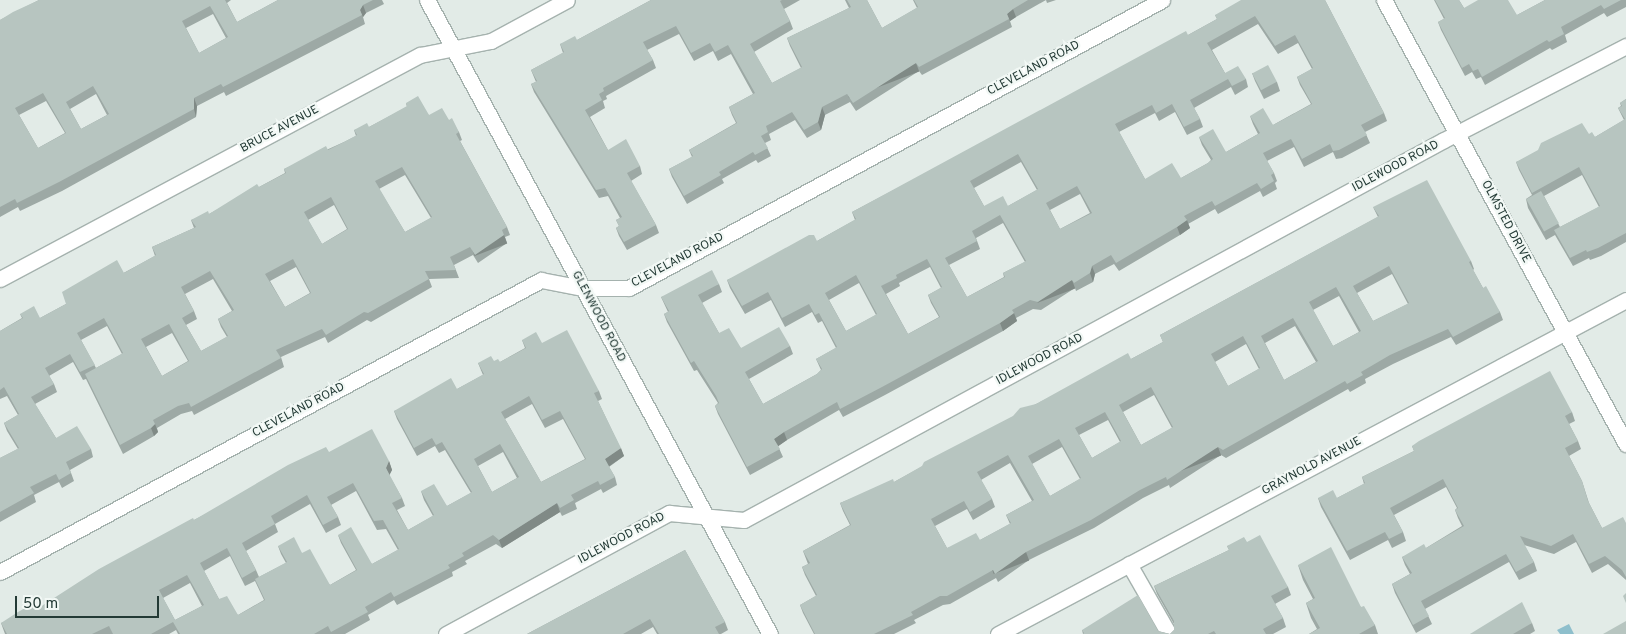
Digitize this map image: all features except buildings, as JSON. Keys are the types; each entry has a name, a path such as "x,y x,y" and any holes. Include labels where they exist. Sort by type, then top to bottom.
{"street":[{"name":"GLENWOOD ROAD","path":"427,0 770,634"},
{"name":"BRUCE AVENUE","path":"0,279 420,56 491,41 567,0"},
{"name":"CLEVELAND ROAD","path":"0,572 541,280 582,288 629,288 1162,0"},
{"name":"OLMSTED DRIVE","path":"1384,0 1626,444"},
{"name":"IDLEWOOD ROAD","path":"446,634 669,513 744,520 1458,133 1626,46"},
{"name":"GRAYNOLD AVENUE","path":"998,634 1626,300"},
{"path":"1130,564 1169,634"}],"water":[{"path":"1569,624 1574,634 1560,634 1557,630"}]}
